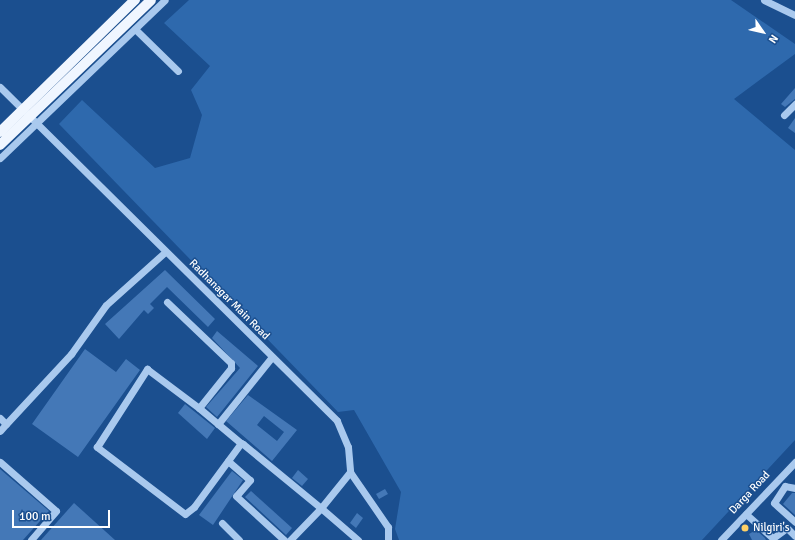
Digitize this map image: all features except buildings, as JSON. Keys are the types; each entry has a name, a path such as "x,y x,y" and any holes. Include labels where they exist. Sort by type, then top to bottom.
{"main road":[{"path":"0,132 30,116 135,0"},
{"path":"0,146 151,0"}],"street":[{"path":"0,158 30,116 135,29 165,0"},
{"path":"764,0 795,16"},
{"path":"135,29 178,70"},
{"name":"Radhanagar Main Road","path":"0,87 271,358 337,421 348,447 350,472"},
{"path":"784,115 795,104"},
{"path":"0,431 71,354 106,305 165,252"},
{"path":"167,302 231,363 231,368 199,408"},
{"path":"218,424 271,358"},
{"path":"243,444 185,514 97,448 99,440 148,369 199,408 218,424 243,444 321,508 358,540"},
{"path":"0,418 6,424"},
{"path":"228,461 250,480 236,496 284,540"},
{"path":"0,462 56,512 30,540"},
{"name":"Darga Road","path":"721,540 795,462"},
{"path":"290,540 321,508 350,472 388,527 388,540"},
{"path":"795,488 785,486 774,503 795,522"},
{"path":"746,514 773,538 787,528 795,536"},
{"path":"222,523 239,540"}],"shaded area":[{"path":"189,0 731,0 795,44 795,54 734,99 795,150 795,440 702,540 399,540 395,529 401,492 354,410 338,412 59,124 82,100 155,168 190,158 202,115 191,90 210,66 164,23"}],"place":[{"name":"Nilgiri's","path":"745,528"}]}
